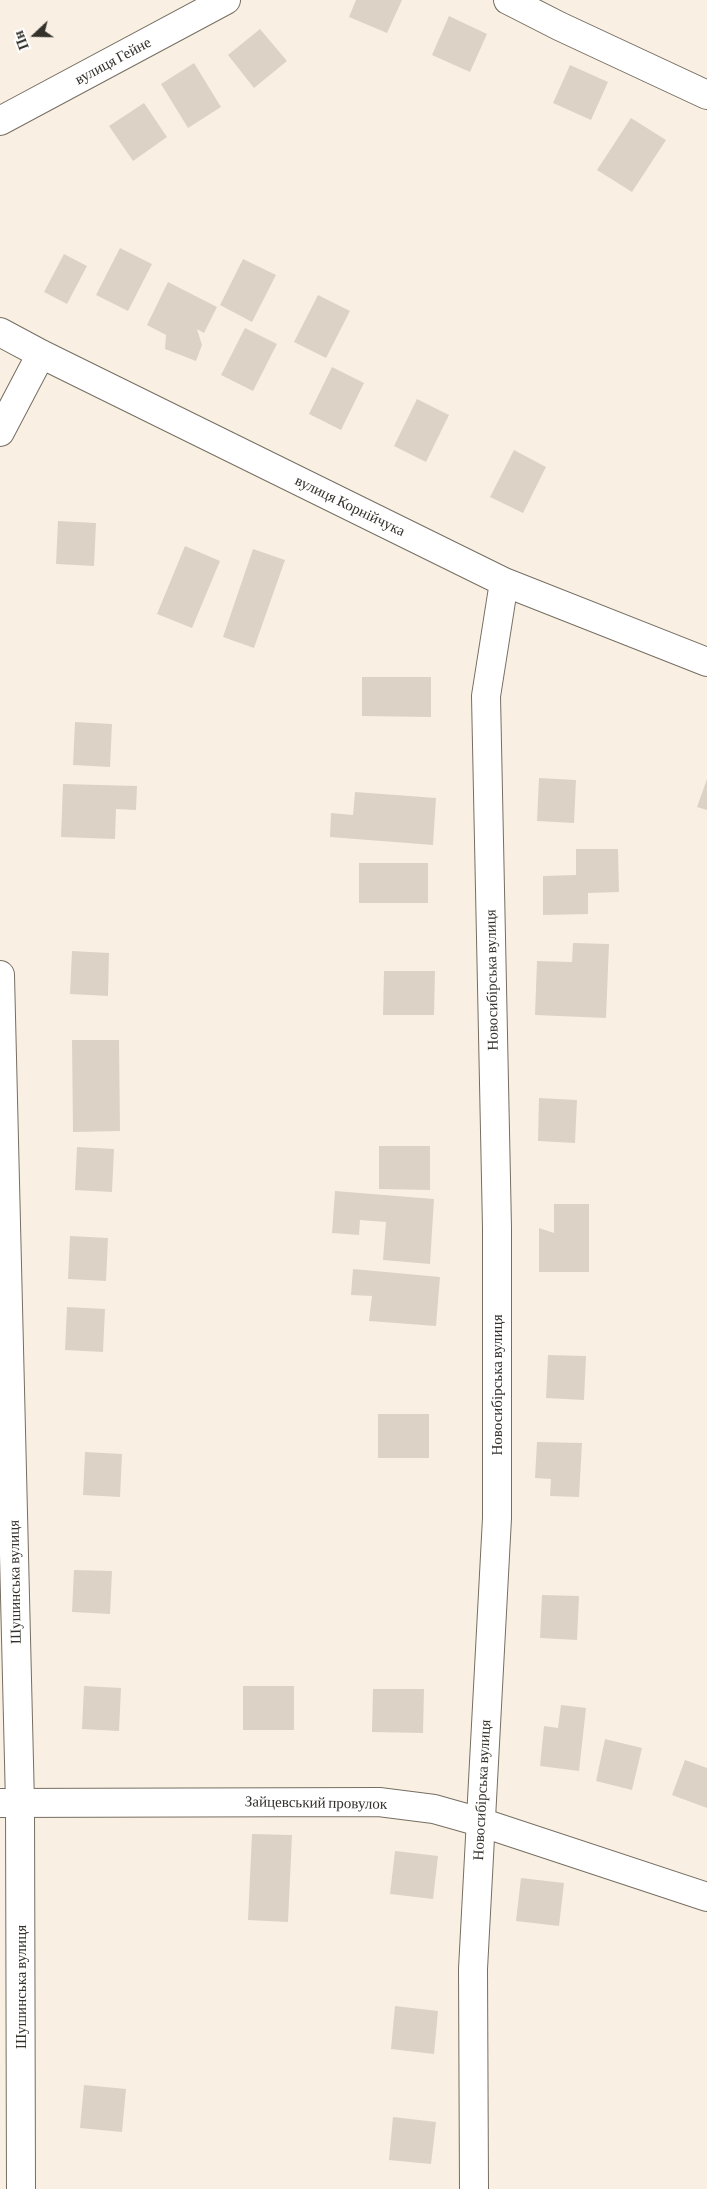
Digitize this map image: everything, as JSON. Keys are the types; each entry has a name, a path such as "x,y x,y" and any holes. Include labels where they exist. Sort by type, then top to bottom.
{"street":[{"name":"вулиця Гейне","path":"0,121 226,0"},
{"path":"508,0 707,95"},
{"name":"вулиця Корнійчука","path":"0,332 40,354 504,582 707,662"},
{"path":"0,432 40,354"},
{"name":"Новосибірська вулиця","path":"474,2189 473,1969 497,1518 498,1228 486,696 504,582"},
{"name":"Шушинська вулиця","path":"0,975 10,1803 21,2189"},
{"name":"Зайцевський провулок","path":"10,1803 379,1802 434,1809 480,1822 707,1897"}],"building":[{"path":"356,0 402,0 387,33 349,17"},
{"path":"449,16 487,34 470,72 432,55"},
{"path":"260,29 287,61 254,88 228,55"},
{"path":"194,63 221,107 188,128 161,84"},
{"path":"570,65 608,82 591,120 553,103"},
{"path":"144,103 167,137 133,161 109,126"},
{"path":"631,118 666,140 632,192 597,170"},
{"path":"120,248 152,264 128,311 96,295"},
{"path":"64,254 87,266 67,304 44,292"},
{"path":"243,259 276,275 252,322 220,305"},
{"path":"168,282 217,307 204,333 197,329 202,345 196,361 165,349 166,335 147,325"},
{"path":"318,295 350,311 326,358 294,342"},
{"path":"245,328 277,344 253,391 221,375"},
{"path":"332,367 364,383 341,430 309,414"},
{"path":"417,399 449,415 426,462 394,446"},
{"path":"514,450 546,467 523,513 490,497"},
{"path":"58,521 96,523 94,566 56,564"},
{"path":"185,546 220,561 192,628 157,614"},
{"path":"253,549 285,560 254,648 223,637"},
{"path":"362,677 431,677 431,717 362,716"},
{"path":"75,722 112,724 110,767 73,765"},
{"path":"539,778 576,780 574,823 537,821"},
{"path":"707,779 707,810 697,807"},
{"path":"63,784 137,786 136,810 116,809 115,839 61,837"},
{"path":"355,792 436,798 433,845 330,837 331,813 353,815"},
{"path":"576,849 618,849 619,892 588,893 588,914 543,915 543,876 576,875"},
{"path":"359,863 428,863 428,903 359,903"},
{"path":"573,943 609,944 606,1018 535,1015 537,961 572,962"},
{"path":"72,951 109,953 108,996 70,994"},
{"path":"384,971 435,971 434,1015 383,1015"},
{"path":"72,1040 119,1040 120,1131 73,1132"},
{"path":"539,1098 577,1100 575,1143 538,1141"},
{"path":"379,1146 430,1146 430,1190 379,1189"},
{"path":"77,1147 114,1149 112,1192 75,1190"},
{"path":"335,1191 434,1199 430,1264 383,1260 386,1222 360,1220 359,1235 332,1233"},
{"path":"554,1204 589,1204 589,1272 539,1272 539,1228 554,1233"},
{"path":"70,1236 108,1238 106,1281 68,1279"},
{"path":"353,1269 440,1277 436,1326 369,1321 372,1296 351,1295"},
{"path":"67,1307 105,1309 103,1352 65,1350"},
{"path":"548,1355 586,1356 584,1400 546,1398"},
{"path":"378,1414 429,1414 429,1458 378,1458"},
{"path":"537,1442 582,1443 579,1497 550,1496 551,1479 535,1478"},
{"path":"85,1452 122,1454 120,1497 83,1495"},
{"path":"74,1570 112,1571 110,1614 72,1612"},
{"path":"542,1595 579,1596 577,1640 540,1638"},
{"path":"84,1686 121,1688 119,1731 82,1729"},
{"path":"243,1686 294,1686 294,1730 243,1730"},
{"path":"373,1689 424,1689 423,1733 372,1732"},
{"path":"561,1705 586,1708 579,1771 540,1766 544,1726 558,1728"},
{"path":"605,1739 642,1748 632,1790 596,1781"},
{"path":"685,1760 707,1768 707,1808 672,1795"},
{"path":"252,1834 292,1835 288,1922 248,1920"},
{"path":"395,1851 438,1856 433,1899 390,1894"},
{"path":"521,1878 564,1883 559,1926 516,1921"},
{"path":"395,2006 438,2011 434,2054 391,2049"},
{"path":"84,2085 126,2089 122,2132 80,2128"},
{"path":"393,2117 436,2122 431,2164 389,2160"}]}
